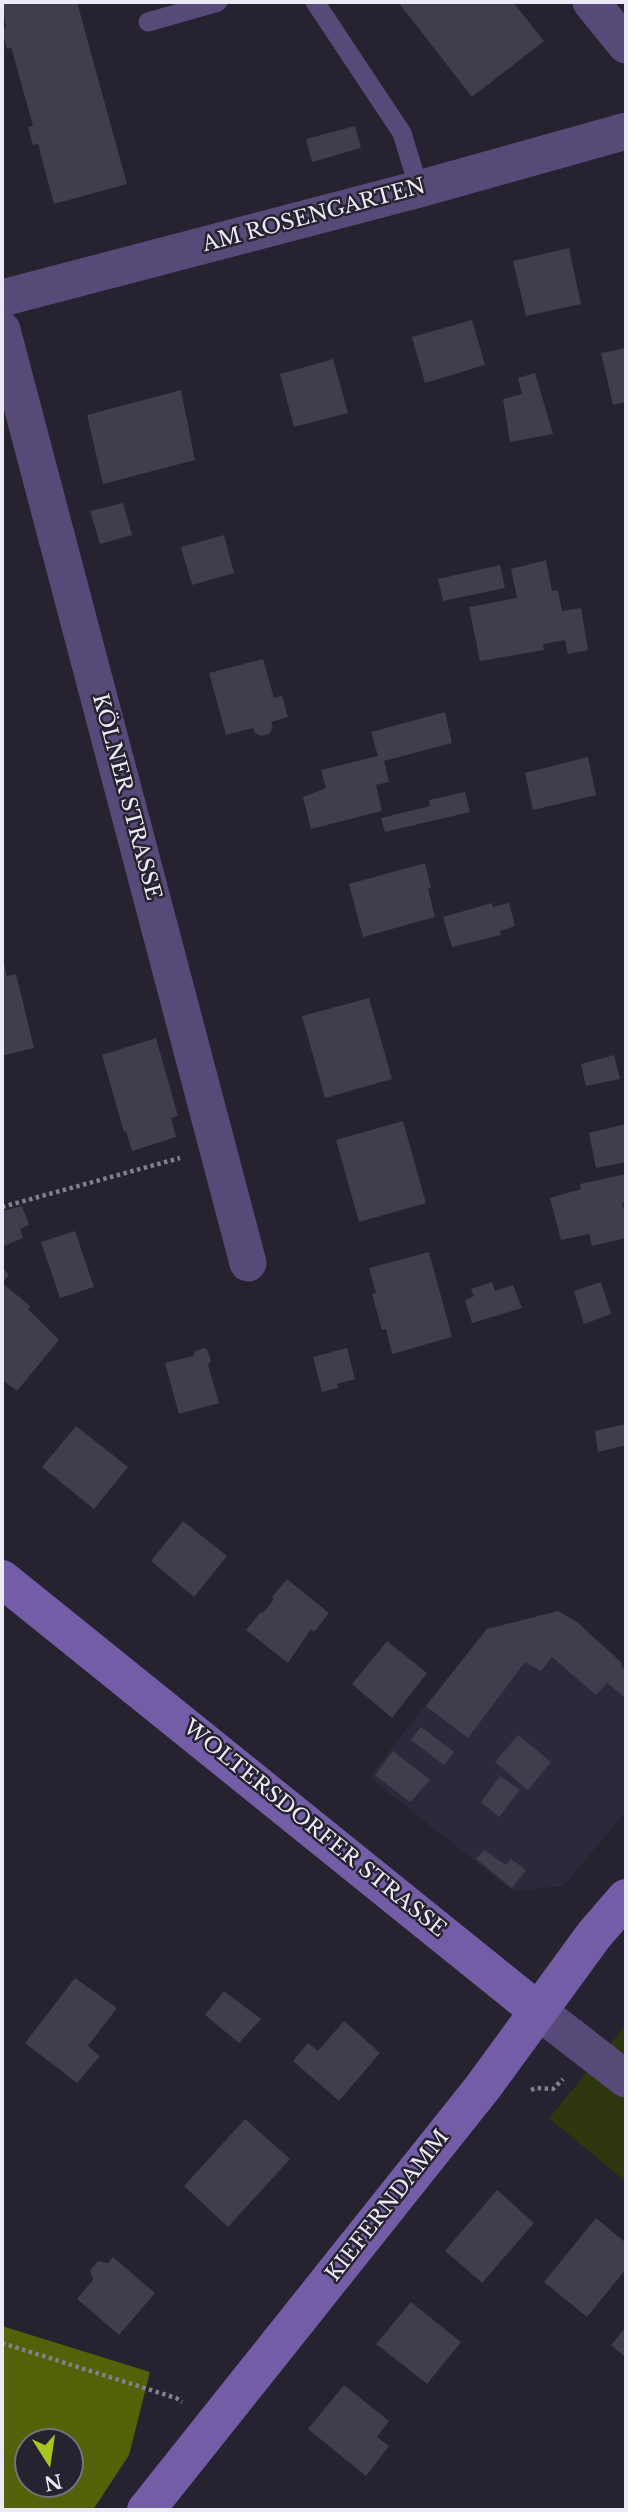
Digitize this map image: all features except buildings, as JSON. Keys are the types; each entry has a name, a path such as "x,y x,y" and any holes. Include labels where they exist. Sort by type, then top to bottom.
{"street":[{"path":"591,2 626,45"},
{"name":"AM ROSENGARTEN","path":"2,299 419,189 626,131"},
{"name":"KÖLNER STRASSE","path":"2,330 248,1263"},
{"name":"WOLTERSDORFER STRASSE","path":"2,1578 626,2079"},
{"name":"KIEFERNDAMM","path":"146,2510 483,2087 594,1935 626,1898"}],"lane":[{"path":"148,22 218,2"},
{"path":"315,2 402,133 419,189"}],"path":[{"path":"2,1208 218,1147"},
{"path":"2,2343 176,2398 214,2426"}],"shaded area":[{"path":"557,1612 626,1669 626,1812 563,1886 512,1891 369,1777 487,1628"}],"green space":[{"path":"626,2025 626,2182 549,2118"},
{"path":"2,2326 150,2372 129,2455 93,2510 2,2510"}]}
